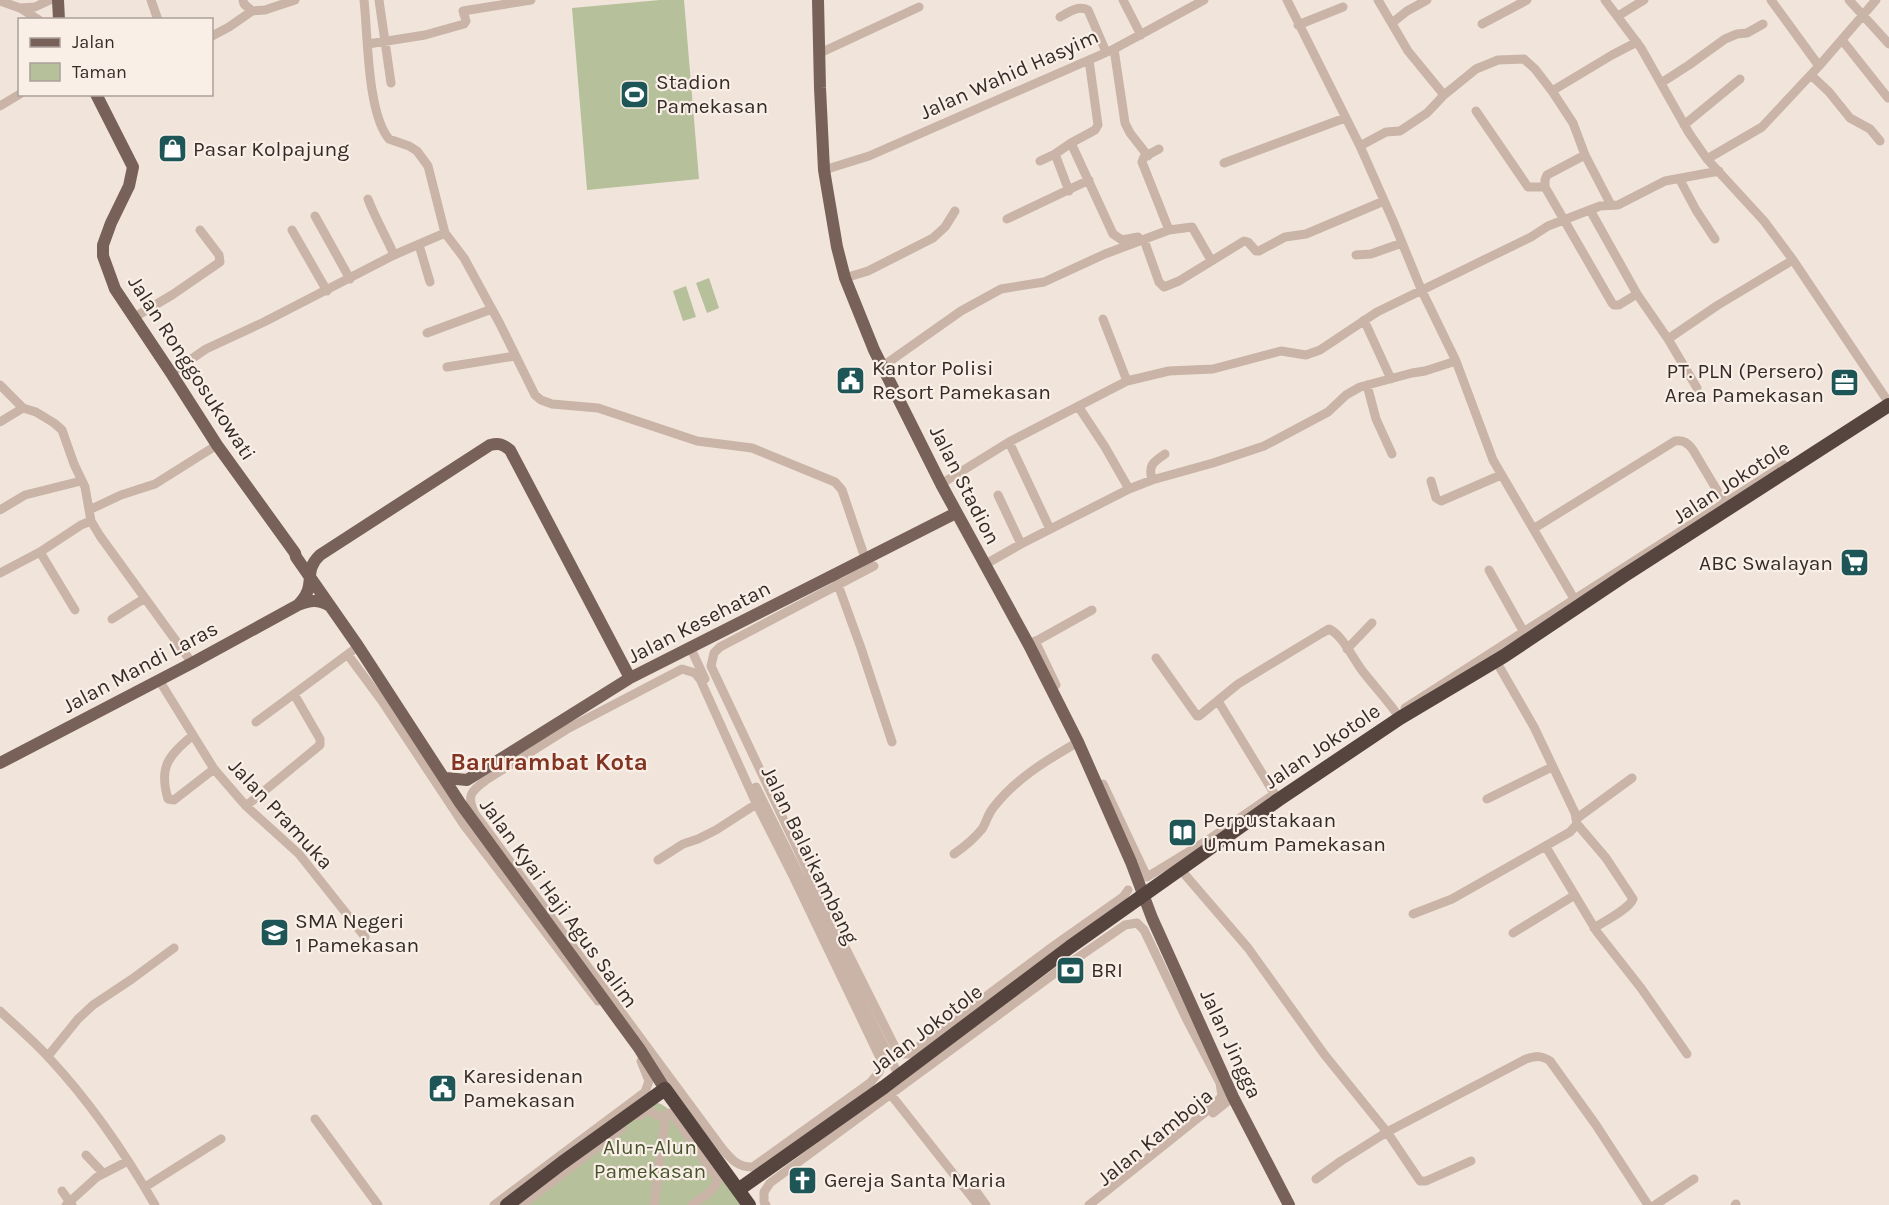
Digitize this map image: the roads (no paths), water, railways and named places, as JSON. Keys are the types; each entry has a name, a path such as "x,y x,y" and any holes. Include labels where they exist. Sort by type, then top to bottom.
{"highway":[{"name":"Jalan Jokotole","path":"738,1190 890,1091 900,1076 1070,947 1166,881 1277,797 1398,715 1493,662 1526,636 1576,603 1888,402"},
{"name":"Jalan Kyai Haji Agus Salim","path":"665,1089 749,1205"},
{"path":"507,1205 665,1089"}],"main road":[{"path":"58,0 59,18"},
{"name":"Jalan Stadion","path":"818,0 824,170 837,247 845,278 883,366 941,484 984,565 1032,643 1131,862 1148,893"},
{"name":"Jalan Ronggosukowati","path":"97,96 133,166 129,186 103,245 104,256 115,289 217,446 310,576"},
{"path":"298,605 309,592 311,565 320,555 490,445 498,443 510,450 630,678"},
{"name":"Jalan Kesehatan","path":"467,780 630,678 836,580 873,557 957,513"},
{"path":"295,553 305,558 320,555"},
{"name":"Jalan Kyai Haji Agus Salim","path":"310,576 460,802 639,1048 665,1089"},
{"path":"298,605 315,600 332,607"},
{"name":"Jalan Mandi Laras","path":"0,763 298,605"},
{"path":"446,778 467,780 460,802"},
{"name":"Jalan Jingga","path":"1148,893 1152,918 1233,1097 1288,1205"}],"street":[{"path":"20,8 35,6 50,0"},
{"path":"151,0 157,18"},
{"path":"243,0 252,11"},
{"path":"213,35 252,11 265,10 295,0"},
{"path":"364,0 391,83"},
{"path":"379,0 375,103 381,123 389,139 417,151 428,166 445,233 464,258 492,309 531,390 542,400 552,404 598,408 697,441 752,448 835,482 842,490 873,557"},
{"path":"377,43 425,35 464,24 466,21 461,0"},
{"path":"463,11 531,0"},
{"path":"1123,0 1141,35"},
{"name":"Jalan Wahid Hasyim","path":"824,170 869,156 1089,60 1141,35 1203,0"},
{"path":"1287,0 1360,146 1421,289 1456,361 1485,441 1501,475 1576,603"},
{"path":"1378,0 1408,51 1444,95"},
{"path":"1392,23 1427,0"},
{"path":"1482,24 1527,0"},
{"path":"1605,0 1637,42 1684,125 1707,159 1764,221 1793,260 1888,402"},
{"path":"1618,16 1644,0"},
{"path":"1771,0 1819,66"},
{"path":"1850,0 1889,44"},
{"path":"1707,159 1762,127 1876,0"},
{"path":"0,1 20,8 36,18"},
{"path":"820,53 919,7"},
{"path":"1298,24 1343,7"},
{"path":"1060,17 1077,8 1088,10 1110,50 1127,128 1148,156"},
{"path":"1661,83 1725,39 1747,33 1763,24"},
{"path":"1842,40 1888,98"},
{"path":"1552,91 1637,42"},
{"path":"1360,146 1386,132 1400,131 1427,113 1444,95 1476,69 1498,60 1524,59 1552,91 1573,123 1585,155 1611,205"},
{"path":"1040,160 1055,154 1095,130 1098,125 1089,60"},
{"path":"1811,75 1829,92 1850,118 1869,129 1880,141"},
{"path":"1684,125 1740,80"},
{"path":"0,106 18,95"},
{"path":"1476,111 1528,187 1545,187"},
{"path":"1224,163 1345,118"},
{"path":"1071,143 1113,234 1117,238 1122,240 1165,229 1192,227 1211,260"},
{"path":"1159,149 1142,162 1165,229"},
{"path":"1055,154 1069,190"},
{"path":"1585,155 1547,175 1545,187 1612,303 1619,305 1637,294"},
{"path":"941,484 1010,442 1127,381 1169,371 1213,369 1281,351 1311,354 1364,320 1421,289 1487,259 1548,226 1600,206 1618,205 1665,181 1719,171"},
{"path":"1006,219 1089,180"},
{"path":"1680,180 1715,239"},
{"path":"368,199 394,255"},
{"path":"1144,240 1159,282 1164,287 1179,282 1244,241 1259,251 1285,237 1306,234 1384,201"},
{"path":"1590,210 1637,294 1668,339 1697,388"},
{"path":"845,278 884,264 933,238 945,227 956,211"},
{"path":"315,216 350,279"},
{"path":"883,366 961,311 1000,289 1044,282 1165,229"},
{"path":"134,318 172,295 220,261 219,255 200,230"},
{"path":"292,230 327,291"},
{"path":"171,373 206,349 327,291 394,255 445,233"},
{"path":"1356,255 1371,254 1402,243"},
{"path":"419,245 430,282"},
{"path":"1668,339 1718,305 1793,260"},
{"path":"427,333 492,309"},
{"path":"1103,319 1127,381"},
{"path":"1364,320 1391,379"},
{"path":"447,367 515,356"},
{"path":"984,565 1021,543 1129,489 1264,446 1328,412 1346,395 1367,385 1456,361"},
{"path":"0,385 23,408 36,412 62,430 85,488 91,520 100,536 192,663"},
{"path":"1367,385 1376,419 1392,454"},
{"path":"1078,406 1129,489"},
{"path":"0,422 23,408"},
{"path":"1533,530 1675,441 1682,440 1688,444 1727,505"},
{"path":"1010,442 1050,529"},
{"path":"89,510 121,495 155,484 217,446"},
{"path":"1152,480 1149,467 1152,462 1165,454"},
{"path":"1431,481 1436,498 1441,501 1501,475"},
{"path":"0,510 26,495 81,481"},
{"path":"998,495 1021,543"},
{"path":"0,573 40,552 91,520"},
{"path":"40,552 75,610"},
{"path":"1156,658 1197,716 1202,715 1260,670 1329,629 1339,637 1398,715 1526,636 1489,570"},
{"path":"892,742 836,580 720,647 714,653 711,666 821,899 896,1049 901,1054 909,1054 1123,897 1128,890"},
{"path":"112,619 145,598"},
{"path":"1092,610 1032,643 1147,877 1277,797 1218,701"},
{"path":"1347,649 1372,623"},
{"path":"256,722 358,646"},
{"name":"Jalan Balaikambang","path":"691,649 760,801 900,1076"},
{"path":"348,655 382,701 464,825 641,1060 648,1076 648,1086 645,1092 494,1205"},
{"path":"1493,662 1534,727 1548,769 1574,826 1606,858 1628,888 1633,899 1631,904 1594,928"},
{"path":"682,669 695,673 700,679 760,801 882,1062 879,1072 870,1083 753,1167 745,1167 731,1160 721,1148 475,814 470,804 475,788 486,780 569,728 682,669"},
{"name":"Jalan Pramuka","path":"159,680 214,769 246,806 299,854 365,937"},
{"path":"246,806 320,745 320,739 294,694"},
{"path":"194,735 170,757 166,766 165,789 168,799 174,800 214,769"},
{"path":"954,854 976,835 992,809 1012,788 1046,761 1078,742"},
{"path":"1487,799 1548,769"},
{"path":"1413,914 1452,899 1546,847 1632,778"},
{"path":"658,860 683,844 716,830 760,801"},
{"path":"1546,847 1594,928 1687,1054"},
{"path":"1181,870 1248,948 1324,1054 1387,1132 1420,1181 1426,1181 1471,1161"},
{"path":"1513,933 1575,895"},
{"path":"766,1205 764,1192 770,1183 890,1091 1095,945 1125,925 1137,923 1144,930 1220,1083 1222,1096 1213,1106 1089,1205"},
{"path":"48,1056 78,1019 93,1005 172,949"},
{"path":"0,1011 48,1056 83,1097 128,1161 155,1205"},
{"path":"1316,1179 1387,1132 1516,1064 1536,1056 1550,1061 1647,1205"},
{"path":"890,1091 978,1205"},
{"path":"890,1091 986,1205"},
{"name":"Jalan Kamboja","path":"1098,1205 1233,1097"},
{"path":"522,1205 641,1113 649,1110 658,1116"},
{"path":"654,1205 666,1114 670,1113 718,1180 707,1195 692,1205"},
{"path":"315,1119 378,1205"},
{"path":"145,1187 221,1139"},
{"path":"86,1155 103,1173"},
{"path":"62,1191 69,1204 103,1173 128,1161"},
{"path":"1655,1205 1694,1179"}],"place":[{"name":"Stadion Pamekasan","path":"635,94"},
{"name":"Pasar Kolpajung","path":"172,149"},
{"name":"Kantor Polisi Resort Pamekasan","path":"851,380"},
{"name":"PT. PLN (Persero) Area Pamekasan","path":"1845,383"},
{"name":"ABC Swalayan","path":"1854,563"},
{"name":"Perpustakaan Umum Pamekasan","path":"1182,832"},
{"name":"SMA Negeri 1 Pamekasan","path":"274,933"},
{"name":"BRI","path":"1070,970"},
{"name":"Karesidenan Pamekasan","path":"442,1088"},
{"name":"Gereja Santa Maria","path":"803,1180"}],"district":[{"name":"Barurambat Kota","path":"549,762"}],"park label":[{"name":"Alun-Alun Pamekasan","path":"650,1159"}]}
